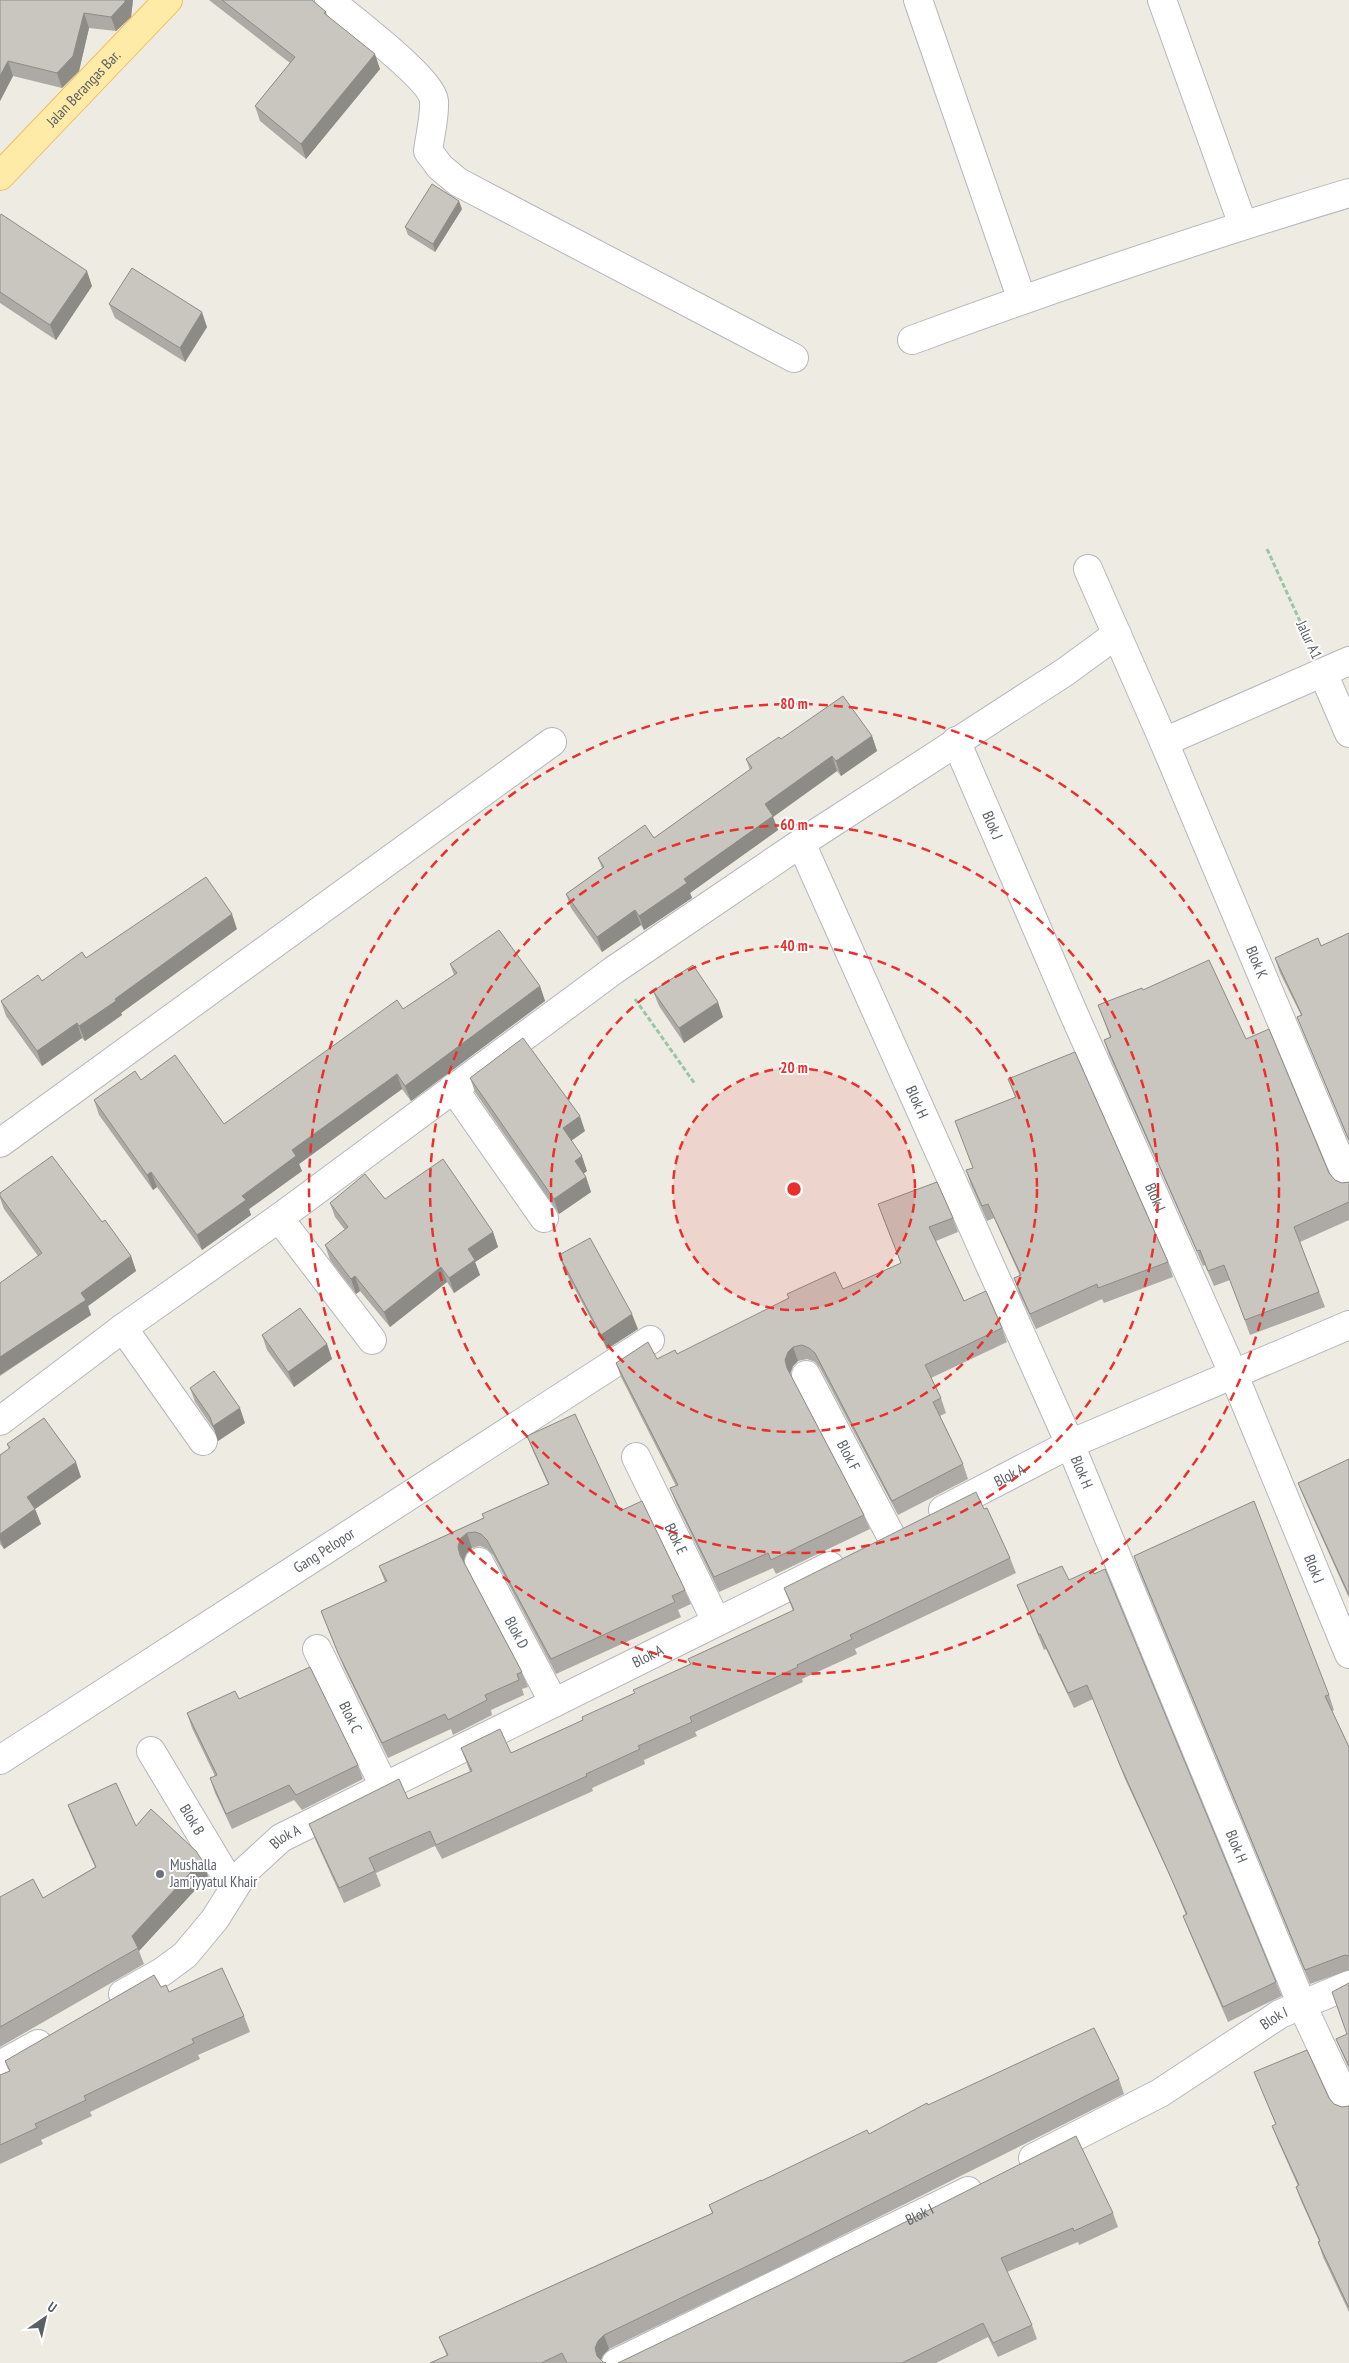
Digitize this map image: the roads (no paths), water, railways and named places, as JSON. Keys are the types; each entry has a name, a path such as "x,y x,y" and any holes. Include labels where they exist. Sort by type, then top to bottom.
{"main road":[{"name":"Jalan Berangas Bar.","path":"0,176 168,0"}],"street":[{"path":"329,0 414,72 429,88 434,101 428,151 440,167 458,182 794,358"},
{"path":"918,0 1022,300"},
{"path":"1162,0 1242,225"},
{"path":"912,340 1022,300 1242,225 1349,193"},
{"name":"Blok K","path":"1088,569 1164,742 1349,1182"},
{"path":"0,1422 123,1328 279,1218 614,970 956,741 1065,672 1117,634"},
{"path":"1164,742 1349,661"},
{"name":"Jalur A1","path":"1323,673 1349,733"},
{"name":"Blok J","path":"956,741 1073,1012 1233,1373 1349,1654"},
{"path":"0,1143 552,742"},
{"name":"Blok H","path":"801,844 1070,1444 1302,2005 1349,2106"},
{"path":"453,1088 544,1218"},
{"path":"279,1218 372,1340"},
{"name":"Blok A","path":"102,2006 162,1972 185,1955 216,1919 245,1871 281,1838 716,1621 861,1551 1070,1444 1349,1325"},
{"path":"123,1328 203,1441"},
{"name":"Gang Pelopor","path":"0,1760 650,1340"},
{"name":"Blok F","path":"806,1375 891,1536"},
{"name":"Blok E","path":"636,1457 716,1621"},
{"name":"Blok D","path":"480,1562 554,1703"},
{"name":"Blok C","path":"317,1649 384,1786"},
{"name":"Blok B","path":"151,1751 233,1888"},
{"name":"Blok I","path":"616,2363 1002,2174 1160,2093 1280,2014 1349,1985"},
{"path":"0,2065 59,2031"}],"place":[{"name":"Mushalla Jam'iyyatul Khair","path":"160,1874"}]}
